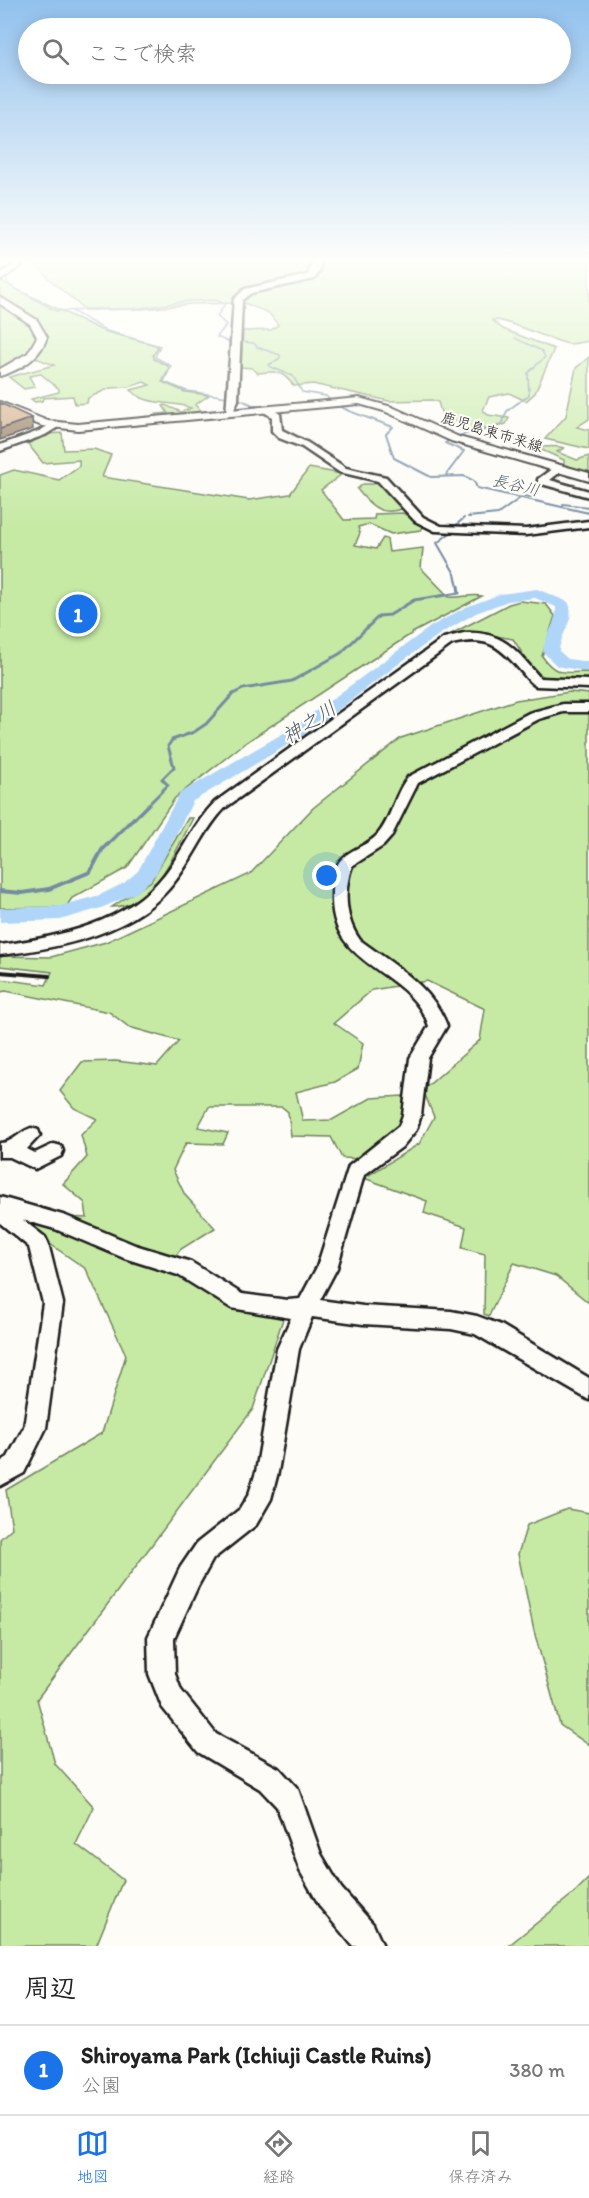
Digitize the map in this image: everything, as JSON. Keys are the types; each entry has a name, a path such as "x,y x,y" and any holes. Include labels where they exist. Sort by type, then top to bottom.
{"main road":[{"path":"0,373 32,355 38,348"},
{"name":"鹿児島東市来線","path":"0,405 37,421 55,425 85,426 331,402 359,402 379,406 455,439 589,477"}],"street":[{"path":"230,413 233,400 236,348"},
{"path":"267,410 277,416 279,434 304,445 343,470 382,479 419,519 439,529 526,532 589,524"},
{"path":"0,448 42,433 55,425"},
{"path":"560,468 542,481 589,494"},
{"path":"0,950 61,940 114,920 143,905 163,886 210,815 220,805 448,640 478,637 496,640 508,648 536,681 589,684"},
{"path":"368,1946 363,1934 331,1898 310,1862 288,1799 270,1779 207,1743 171,1698 162,1674 161,1638 189,1577 205,1551 248,1516 259,1499 267,1472 288,1349 306,1307 327,1268 356,1171 395,1142 406,1130 412,1115 419,1058 438,1026 436,1014 426,1000 354,944 346,933 341,921 342,869 348,861 380,841 387,833 407,787 413,780 534,716 563,708 589,708"},
{"path":"6,1150 30,1135"},
{"path":"6,1150 35,1162 54,1151"},
{"path":"0,1205 59,1222 131,1252 184,1268 238,1302 288,1309 306,1307 363,1315 451,1320 477,1325 494,1332 589,1390"},
{"path":"0,1212 38,1243 53,1303 35,1428 16,1465 0,1475"}],"green space":[{"path":"0,348 158,348 153,355 154,359 168,366 169,369 162,382 185,392 209,395 195,405 203,412 159,417 156,414 168,413 163,406 165,405 181,412 191,408 144,399 131,390 150,385 144,382 129,387 110,388 88,398 87,403 75,404 73,396 43,398 42,401 35,402 31,399 59,392 59,389 41,374 29,376 35,387 24,389 9,377 54,365 26,354 0,369"},
{"path":"242,348 554,349 535,393 526,401 509,393 489,397 483,410 488,415 509,418 506,424 475,433 441,412 438,402 432,400 389,401 313,384 294,386 279,373 258,373 252,368 241,367"},
{"path":"589,357 589,419 577,427 589,430 589,449 545,439 566,416 576,368"},
{"path":"62,433 64,450 94,449 111,455 102,477 249,500 290,494 309,468 342,474 321,490 344,520 374,519 375,514 403,513 424,526 421,530 391,534 369,524 358,527 360,533 355,545 376,549 383,538 387,539 389,552 423,548 421,568 449,597 482,596 414,632 245,743 175,798 127,868 72,898 66,907 0,908 0,475 14,470 59,480 79,466 79,460 43,463 28,444 48,434"},
{"path":"535,446 564,448 557,452 577,460 589,456 589,473 564,466 564,460 542,450 531,452"},
{"path":"377,480 413,505 388,511 369,503 357,489 363,484 374,484"},
{"path":"520,601 546,604 555,616 542,656 547,663 562,672 589,672 589,681 559,680 542,676 530,664 513,639 478,633 449,635 509,604"},
{"path":"570,692 589,694 589,1303 556,1276 514,1263 489,1316 484,1314 485,1254 462,1248 466,1227 424,1213 427,1201 364,1178 419,1144 434,1117 423,1090 480,1040 485,1009 427,981 372,990 334,1023 363,1043 358,1069 335,1082 296,1092 303,1121 332,1120 371,1098 403,1096 404,1117 395,1132 362,1159 342,1158 331,1137 291,1136 288,1112 282,1107 209,1107 198,1127 228,1133 223,1144 186,1143 173,1170 185,1195 215,1228 181,1249 165,1268 192,1278 238,1311 284,1316 253,1409 37,1699 55,1764 94,1807 76,1844 123,1880 96,1946 0,1946 0,1539 12,1528 6,1490 102,1433 126,1355 86,1269 14,1219 19,1215 87,1218 85,1203 63,1184 87,1157 81,1135 97,1119 74,1108 60,1091 82,1062 116,1061 157,1066 179,1041 129,1027 109,1012 6,991 0,992 0,979 46,985 52,972 0,966 0,956 51,957 106,942 250,874 313,808 401,738 516,700"},
{"path":"188,818 193,818 171,860 152,887 140,898 112,907 151,881"},
{"path":"567,1509 589,1513 589,1745 560,1725 534,1631 518,1554 527,1525"},
{"path":"589,1878 589,1946 508,1946 574,1893"}],"building":[{"path":"0,403 32,418 0,429"}],"waterway":[{"path":"159,348 155,357 171,366 164,382 187,391 228,397"},
{"name":"長谷川","path":"259,348 280,355 280,358 269,365 293,376 302,392 326,396 330,400"},
{"path":"517,404 529,395 528,373 545,357 542,351 535,348"},
{"path":"237,398 250,404"},
{"path":"312,402 330,400"},
{"path":"246,402 263,409"},
{"name":"長谷川","path":"332,402 349,411 393,427 386,434 394,458 431,477 464,476 474,481 477,488 521,498"},
{"path":"458,436 502,424 507,411 519,402"},
{"path":"446,475 464,451 445,443 450,440"},
{"name":"長谷川","path":"521,498 532,497"},
{"path":"468,517 498,514 521,498"},
{"name":"長谷川","path":"521,498 589,513"},
{"path":"563,504 589,507"},
{"path":"455,526 464,518"},
{"path":"454,530 437,543 455,574 458,587"},
{"path":"133,820 168,785 162,779 174,767 168,746 172,740 194,732 206,724 233,694 243,689 292,681 341,653 379,616 390,615 414,600 459,593 458,586"},
{"name":"神之川","path":"0,915 60,913 94,904 131,888 146,874 186,797 300,731 399,655 471,610 506,597 537,594 563,605 563,618 553,640 551,652 563,663 589,667"},
{"path":"0,891 22,893 49,889 90,872 102,850 134,818"}],"railway":[{"path":"0,972 49,976"}],"place":[{"name":"Shiroyama Park (Ichiuji Castle Ruins)","path":"78,614"}]}
